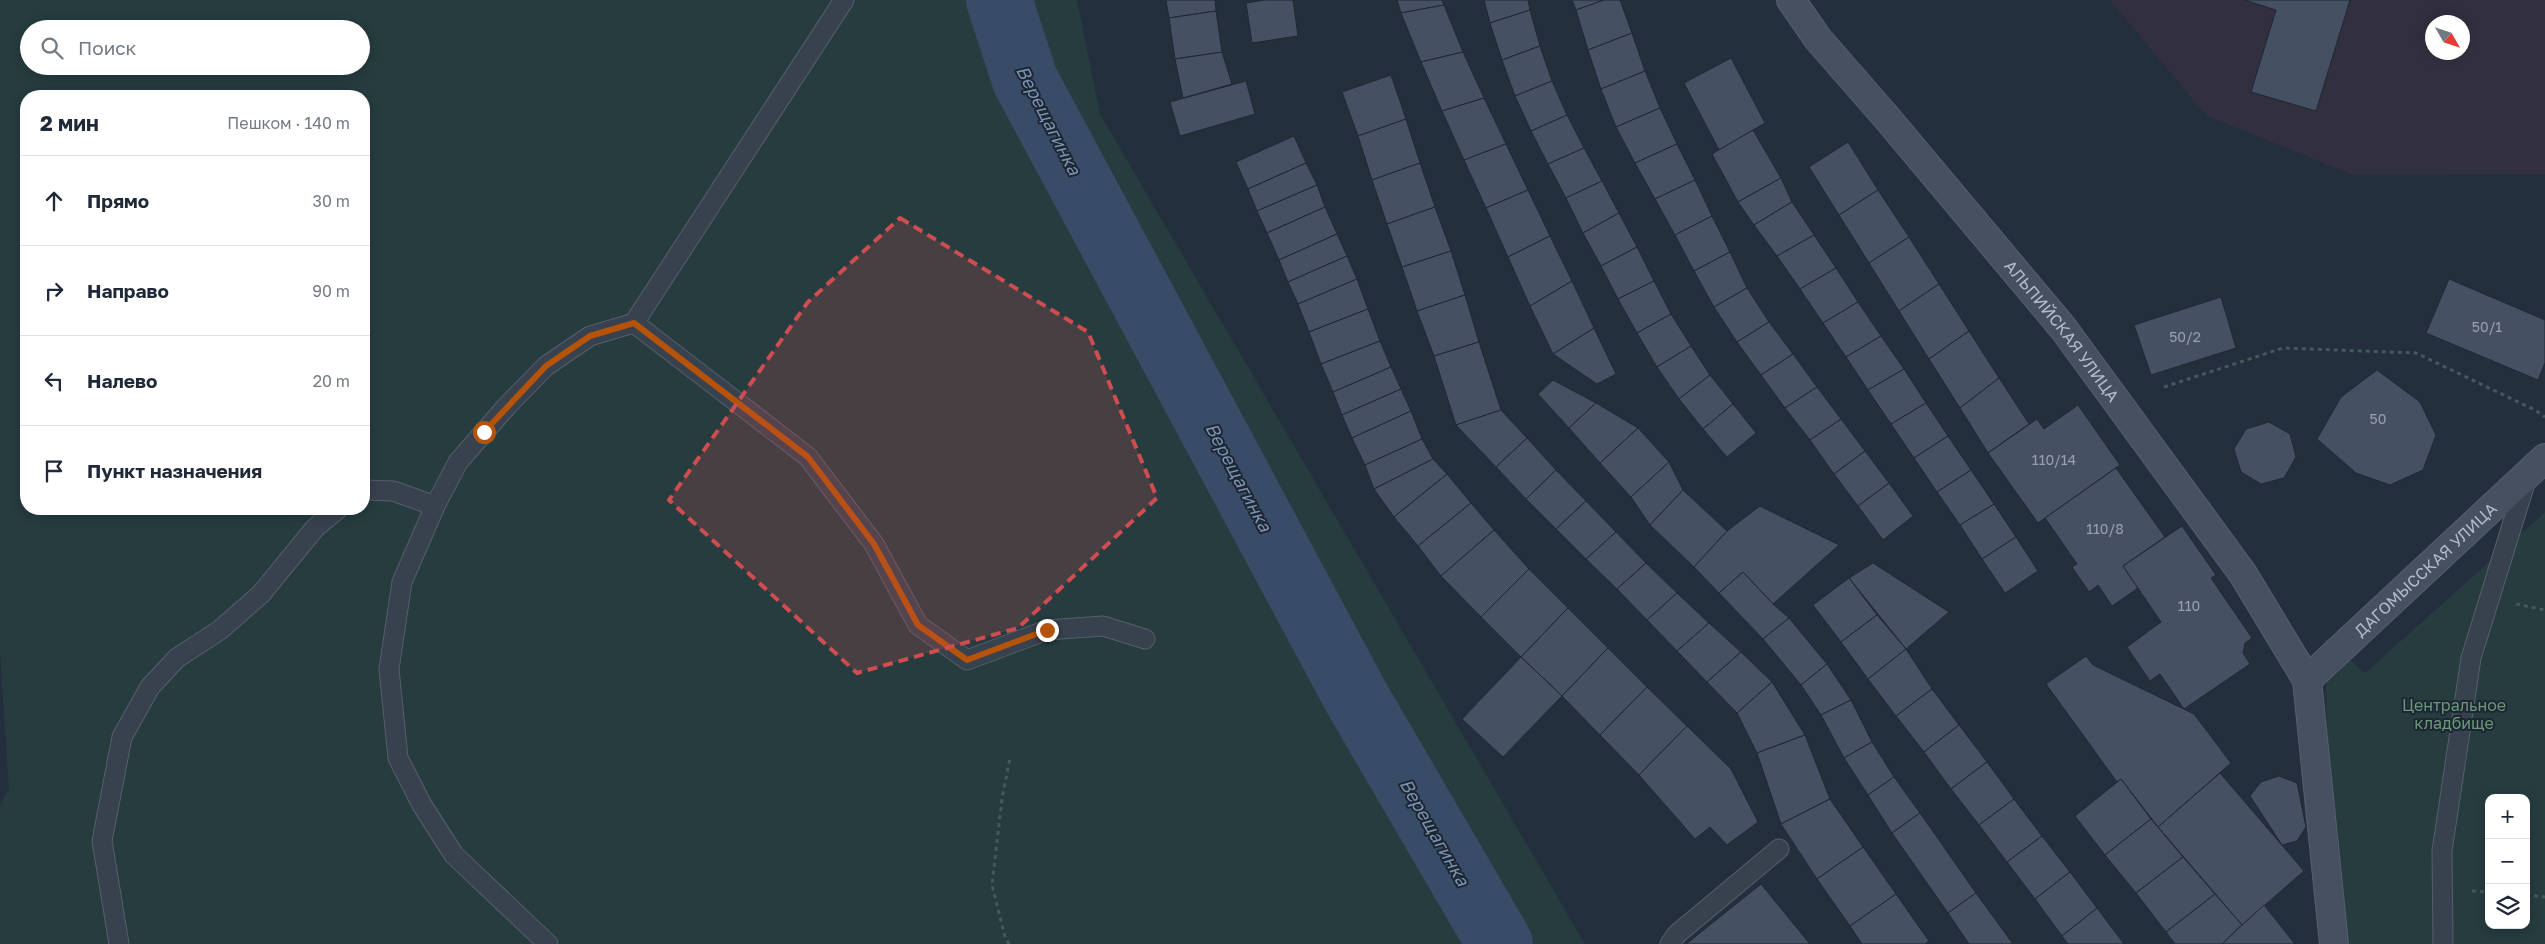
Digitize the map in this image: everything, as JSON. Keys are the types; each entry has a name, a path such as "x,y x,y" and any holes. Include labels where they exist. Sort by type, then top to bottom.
{"street":[{"name":"АЛЬПИЙСКАЯ УЛИЦА","path":"1791,0 1818,39 1887,118 2063,328 2243,574 2307,680"},
{"name":"ДАГОМЫССКАЯ УЛИЦА","path":"2307,680 2536,467"},
{"path":"2307,680 2334,944"}],"lane":[{"path":"548,944 454,855 422,805 398,758 389,669 402,582 435,506 458,462 501,413 546,366 590,336 634,323 844,0"},
{"path":"634,323 808,457 874,544 918,625 967,660 1047,630 1103,626 1145,639"},
{"path":"2443,944 2442,851 2471,658 2536,467"},
{"path":"370,490 393,492 435,506"},
{"path":"119,944 102,841 122,737 150,688 177,658 220,630 261,594 315,528 331,515"},
{"path":"1670,944 1677,934 1779,849"}],"path":[{"path":"2164,387 2283,348 2416,353 2535,410 2545,417"},
{"path":"1009,944 1005,937 992,885 1002,799 1010,758"},
{"path":"2530,895 2545,897"}],"highlighted area":[{"path":"900,218 1088,332 1157,498 1018,628 857,673 669,500 808,302"}],"shaded area":[{"path":"2110,0 2545,0 2545,174 2353,175 2207,116"}],"green space":[{"path":"0,0 1077,0 1100,114 1585,944 0,944 0,805 9,789 0,653"},
{"name":"Центральное кладбище","path":"2545,512 2545,944 2332,944 2325,638 2365,673"}],"building":[{"path":"1166,0 1215,0 1216,11 1169,18"},
{"path":"1265,0 1293,0 1298,36 1252,43 1246,3"},
{"path":"1397,0 1442,0 1444,5 1401,13"},
{"path":"1484,0 1528,0 1530,10 1490,23"},
{"path":"1572,0 1604,0 1576,10"},
{"path":"1604,0 1620,0 1632,33 1588,50 1576,10"},
{"path":"2244,0 2350,0 2316,111 2251,92 2276,10"},
{"path":"1444,5 1463,52 1421,62 1401,13"},
{"path":"1530,10 1540,46 1502,60 1490,23"},
{"path":"1216,11 1222,52 1175,59 1169,18"},
{"path":"1632,33 1645,71 1601,89 1588,50"},
{"path":"1540,46 1552,81 1515,96 1502,60"},
{"path":"1222,52 1232,84 1183,98 1175,59"},
{"path":"1463,52 1484,98 1442,111 1421,62"},
{"path":"1731,58 1765,123 1719,150 1684,83"},
{"path":"1645,71 1660,108 1616,127 1601,89"},
{"path":"1391,75 1406,119 1358,136 1342,92"},
{"path":"1246,81 1255,114 1180,136 1170,102"},
{"path":"1552,81 1567,115 1531,131 1515,96"},
{"path":"1484,98 1506,144 1464,160 1442,111"},
{"path":"1660,108 1677,144 1635,163 1616,127"},
{"path":"1567,115 1584,148 1548,164 1531,131"},
{"path":"1406,119 1420,163 1372,180 1358,136"},
{"path":"1753,130 1781,178 1738,202 1712,154"},
{"path":"1294,136 1306,163 1248,189 1236,162"},
{"path":"1848,142 1878,190 1839,215 1809,167"},
{"path":"1506,144 1528,190 1486,208 1464,160"},
{"path":"1677,144 1695,180 1655,199 1635,163"},
{"path":"1584,148 1602,181 1566,198 1548,164"},
{"path":"1306,163 1317,185 1257,211 1248,189"},
{"path":"1420,163 1435,207 1387,224 1372,180"},
{"path":"1781,178 1792,202 1754,225 1738,202"},
{"path":"1695,180 1712,216 1675,235 1655,199"},
{"path":"1602,181 1619,213 1583,233 1566,198"},
{"path":"1317,185 1325,207 1267,233 1257,211"},
{"path":"1528,190 1550,236 1508,257 1486,208"},
{"path":"1878,190 1909,237 1869,263 1839,215"},
{"path":"1792,202 1814,235 1777,256 1754,225"},
{"path":"1325,207 1337,234 1279,260 1267,233"},
{"path":"1435,207 1451,251 1402,267 1387,224"},
{"path":"1619,213 1637,247 1601,266 1583,233"},
{"path":"1712,216 1730,252 1694,271 1675,235"},
{"path":"1337,234 1347,256 1288,282 1279,260"},
{"path":"1814,235 1836,268 1800,289 1777,256"},
{"path":"1550,236 1572,281 1530,306 1508,257"},
{"path":"1909,237 1939,284 1899,311 1869,263"},
{"path":"1637,247 1654,281 1618,299 1601,266"},
{"path":"1451,251 1465,295 1417,311 1402,267"},
{"path":"1730,252 1747,288 1714,307 1694,271"},
{"path":"1347,256 1357,279 1298,304 1288,282"},
{"path":"1836,268 1858,302 1823,323 1800,289"},
{"path":"1357,279 1368,309 1309,332 1298,304"},
{"path":"2449,279 2545,320 2545,363 2538,380 2426,333"},
{"path":"1572,281 1594,328 1553,354 1530,306"},
{"path":"1654,281 1671,314 1637,333 1618,299"},
{"path":"1939,284 1969,331 1929,359 1899,311"},
{"path":"1747,288 1769,322 1737,342 1714,307"},
{"path":"1465,295 1479,342 1434,356 1417,311"},
{"path":"2221,297 2236,348 2151,375 2134,325"},
{"path":"1858,302 1881,336 1846,357 1823,323"},
{"path":"1368,309 1380,341 1321,364 1309,332"},
{"path":"1671,314 1691,346 1657,367 1637,333"},
{"path":"1769,322 1793,354 1761,375 1737,342"},
{"path":"1594,328 1616,374 1597,384 1553,354"},
{"path":"1969,331 1999,378 1960,408 1929,359"},
{"path":"1881,336 1904,369 1868,390 1846,357"},
{"path":"1380,341 1391,367 1333,392 1321,364"},
{"path":"1479,342 1501,410 1456,425 1434,356"},
{"path":"1691,346 1710,375 1679,399 1657,367"},
{"path":"1793,354 1817,387 1785,408 1761,375"},
{"path":"1391,367 1401,389 1342,415 1333,392"},
{"path":"1904,369 1926,403 1891,424 1868,390"},
{"path":"2377,370 2420,402 2436,435 2423,470 2390,485 2356,473 2317,439 2341,397"},
{"path":"1710,375 1733,404 1703,429 1679,399"},
{"path":"1999,378 2029,424 1988,453 1960,408"},
{"path":"1553,380 1596,403 1569,428 1538,394"},
{"path":"1817,387 1841,419 1810,440 1785,408"},
{"path":"1401,389 1411,411 1352,438 1342,415"},
{"path":"1596,403 1638,428 1600,463 1569,428"},
{"path":"1926,403 1948,436 1914,458 1891,424"},
{"path":"1733,404 1756,433 1727,457 1703,429"},
{"path":"2078,405 2120,465 2038,523 1988,453 2037,419 2044,429"},
{"path":"1501,410 1527,438 1496,467 1456,425"},
{"path":"1411,411 1422,439 1365,465 1352,438"},
{"path":"1841,419 1865,451 1834,474 1810,440"},
{"path":"2269,422 2290,434 2296,457 2284,478 2261,484 2241,472 2234,449 2246,429"},
{"path":"1638,428 1669,462 1631,497 1600,463"},
{"path":"1948,436 1971,470 1937,492 1914,458"},
{"path":"1527,438 1556,470 1526,499 1496,467"},
{"path":"1422,439 1433,459 1374,489 1365,465"},
{"path":"1865,451 1889,483 1858,506 1834,474"},
{"path":"1433,459 1447,474 1394,517 1374,489"},
{"path":"1669,462 1683,490 1650,525 1631,497"},
{"path":"2116,468 2165,537 2123,566 2138,588 2112,606 2098,585 2089,592 2072,567 2077,564 2045,518"},
{"path":"1556,470 1586,501 1556,529 1526,499"},
{"path":"1971,470 1994,504 1960,525 1937,492"},
{"path":"1447,474 1471,503 1418,546 1394,517"},
{"path":"1889,483 1913,516 1883,540 1858,506"},
{"path":"1683,490 1727,531 1694,567 1650,525"},
{"path":"1586,501 1616,532 1586,559 1556,529"},
{"path":"1471,503 1494,530 1441,576 1418,546"},
{"path":"1994,504 2016,537 1982,559 1960,525"},
{"path":"1760,506 1839,545 1773,604 1743,572 1719,593 1694,567 1727,531"},
{"path":"2182,526 2216,575 2211,578 2252,638 2245,643 2243,653 2250,664 2184,709 2160,674 2150,681 2127,647 2161,622 2123,566"},
{"path":"1494,530 1529,569 1481,617 1441,576"},
{"path":"1616,532 1646,563 1617,589 1586,559"},
{"path":"2016,537 2038,571 2005,593 1982,559"},
{"path":"1646,563 1677,593 1647,620 1617,589"},
{"path":"1873,563 1949,612 1906,649 1849,578"},
{"path":"1529,569 1568,608 1521,657 1481,617"},
{"path":"1743,572 1789,618 1763,639 1719,593"},
{"path":"1849,578 1877,615 1841,642 1813,605"},
{"path":"1677,593 1709,623 1677,651 1647,620"},
{"path":"1568,608 1608,648 1562,696 1521,657"},
{"path":"1877,615 1906,649 1868,679 1841,642"},
{"path":"1789,618 1827,664 1801,685 1763,639"},
{"path":"1709,623 1741,652 1707,682 1677,651"},
{"path":"1608,648 1647,687 1600,735 1562,696"},
{"path":"1906,649 1932,689 1896,716 1868,679"},
{"path":"1741,652 1772,682 1737,713 1707,682"},
{"path":"2086,656 2093,665 2194,714 2231,763 2158,827 2121,779 2117,782 2046,684"},
{"path":"1521,657 1562,696 1503,757 1462,719"},
{"path":"1827,664 1851,700 1821,715 1801,685"},
{"path":"1772,682 1805,735 1757,753 1737,713"},
{"path":"1647,687 1687,726 1639,775 1600,735"},
{"path":"1932,689 1959,725 1924,752 1896,716"},
{"path":"1851,700 1872,742 1844,758 1821,715"},
{"path":"1959,725 1987,762 1951,789 1924,752"},
{"path":"1687,726 1731,769 1758,822 1727,845 1710,827 1695,839 1639,775"},
{"path":"1805,735 1830,799 1781,824 1757,753"},
{"path":"1872,742 1894,777 1868,795 1844,758"},
{"path":"1987,762 2014,799 1979,825 1951,789"},
{"path":"2220,773 2304,871 2242,925 2158,827"},
{"path":"2279,776 2297,783 2306,827 2297,841 2282,845 2250,796 2261,782"},
{"path":"1894,777 1920,813 1892,833 1868,795"},
{"path":"2121,779 2151,819 2105,855 2075,816"},
{"path":"1830,799 1863,847 1817,879 1781,824"},
{"path":"2014,799 2042,836 2007,862 1979,825"},
{"path":"1920,813 1976,893 1948,913 1892,833"},
{"path":"2151,819 2183,857 2136,893 2105,855"},
{"path":"2042,836 2070,872 2035,899 2007,862"},
{"path":"1863,847 1896,894 1850,926 1817,879"},
{"path":"2183,857 2215,894 2166,932 2136,893"},
{"path":"2070,872 2097,908 2062,936 2035,899"},
{"path":"1761,884 1810,944 1686,944"},
{"path":"1976,893 2013,944 1969,944 1948,913"},
{"path":"1896,894 1929,941 1925,944 1862,944 1850,926"},
{"path":"2215,894 2242,925 2222,944 2175,944 2166,932"},
{"path":"2264,905 2295,944 2222,944 2242,925"},
{"path":"2097,908 2124,944 2068,944 2062,936"}],"waterway":[{"name":"Верещагинка","path":"999,0 1025,80 1356,697 1500,944"}],"route":[{"path":"484,432 546,366 590,336 634,323 808,457 874,544 918,625 967,660 1047,630"}]}
